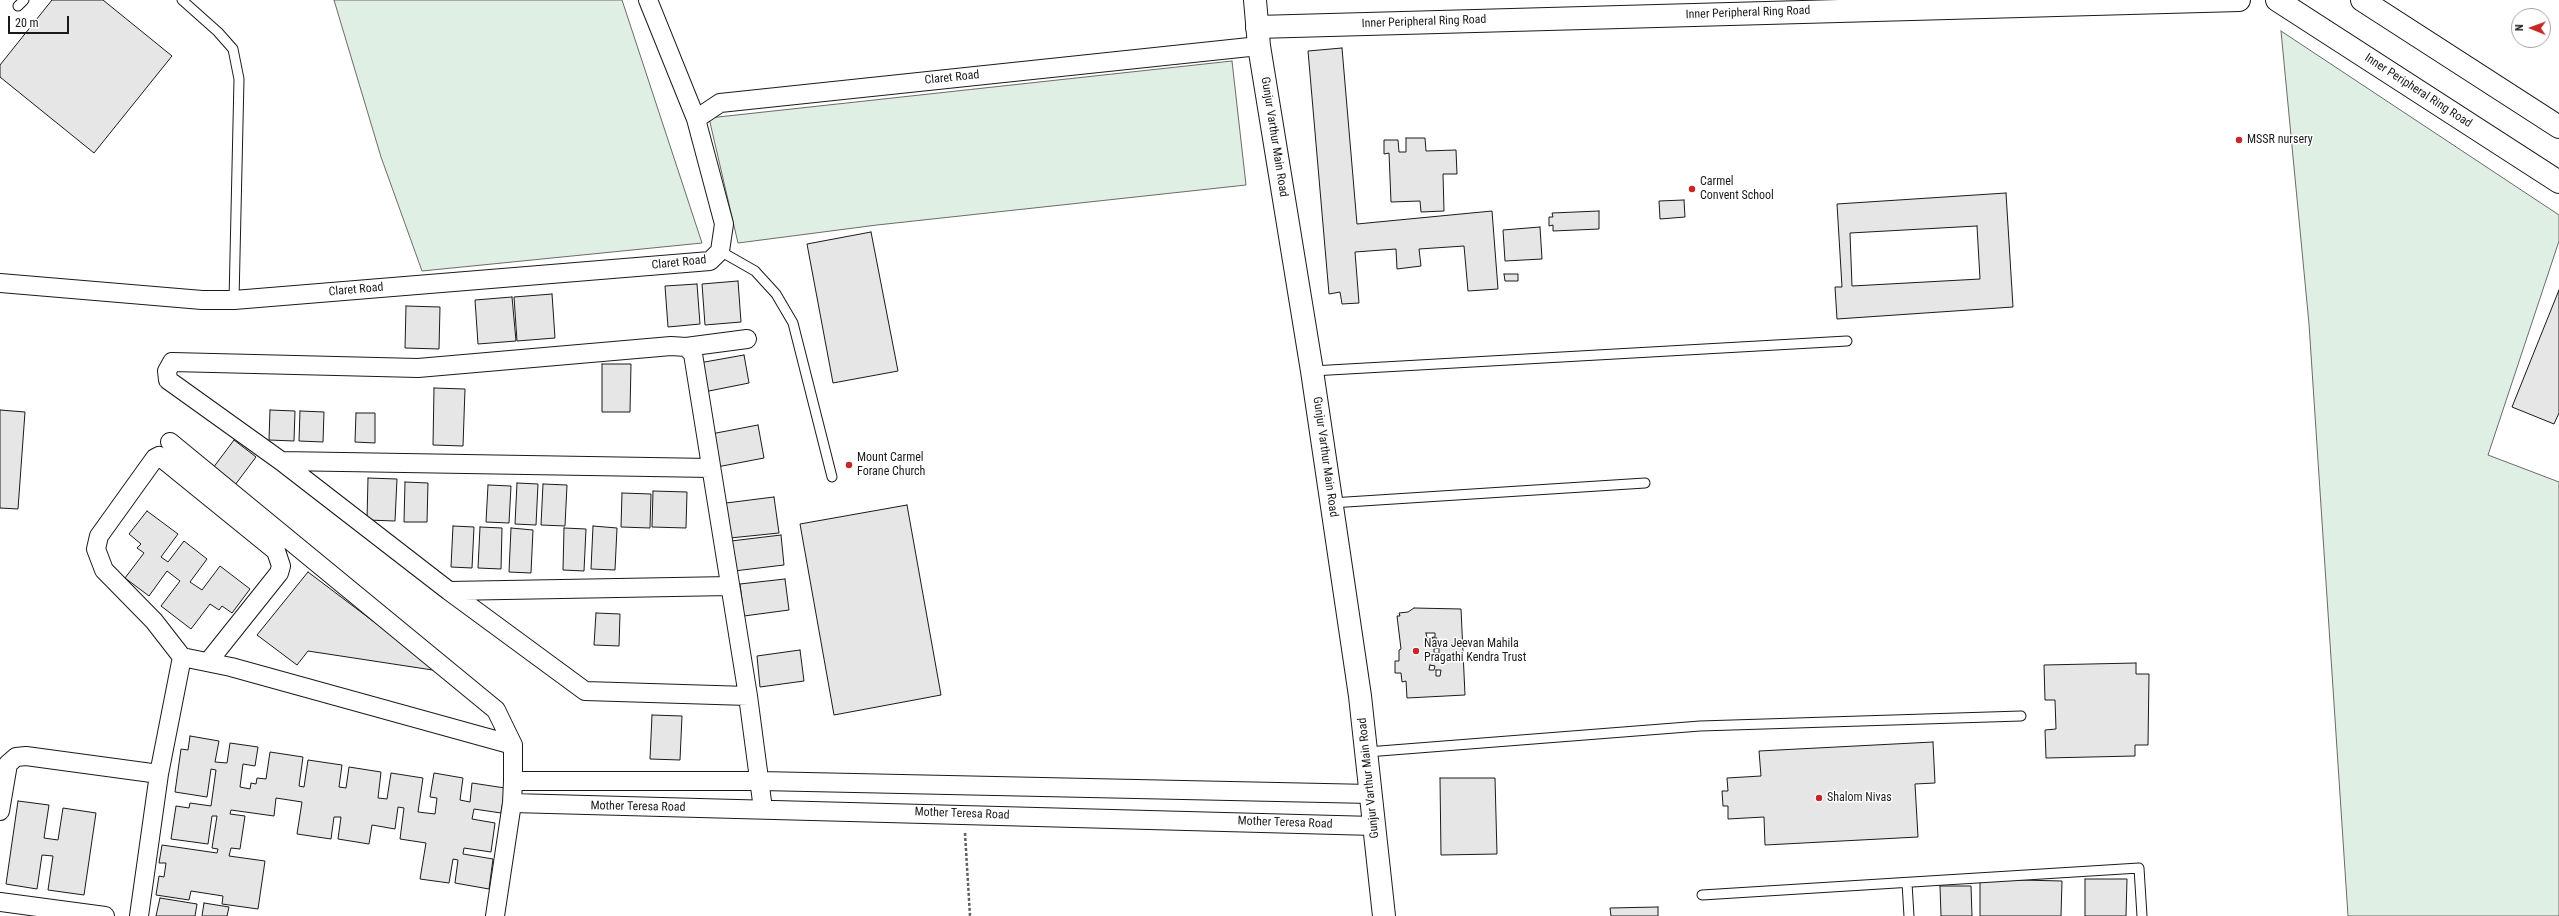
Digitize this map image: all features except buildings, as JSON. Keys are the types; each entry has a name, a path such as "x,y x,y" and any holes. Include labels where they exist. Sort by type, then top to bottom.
{"main road":[{"name":"Gunjur Varthur Main Road","path":"1255,0 1258,36 1312,371 1331,503 1366,752 1384,916"},
{"name":"Inner Peripheral Ring Road","path":"1258,36 2239,0"},
{"name":"Inner Peripheral Ring Road","path":"2277,0 2559,182"},
{"path":"2362,0 2559,127"}],"street":[{"path":"648,0 696,119"},
{"name":"Claret Road","path":"0,283 202,300 234,300 705,262 715,258 720,251 724,232 722,216 696,119 720,103 1258,36"},
{"path":"747,339 686,347 663,347 418,368 172,362 167,371 168,380 281,461 449,591 585,691 748,696"},
{"path":"686,347 693,354 748,696 763,809"},
{"path":"170,442 496,710 513,745 514,781 495,916"},
{"path":"208,662 279,573 281,566 276,551 160,456 155,458 99,536 96,549 104,570 154,621 182,657 208,662 513,745"},
{"path":"281,461 711,468"},
{"path":"449,591 730,586"},
{"path":"139,916 159,774 182,657"},
{"path":"0,811 8,764 16,757 26,756 159,774"},
{"name":"Mother Teresa Road","path":"514,781 760,781 1371,794"},
{"name":"Mother Teresa Road","path":"512,803 1374,826"},
{"path":"0,902 105,916"}],"lane":[{"path":"182,0 218,32 233,49 238,71 234,300"},
{"path":"720,251 756,271 776,294 793,323 832,477"},
{"path":"1312,371 1847,341"},
{"path":"1331,503 1645,483"},
{"path":"1366,752 1700,726 2021,716"},
{"path":"1702,895 1907,884 2139,868 2142,916"},
{"path":"1907,884 1908,916"}],"path":[{"path":"964,814 970,916"}],"green space":[{"path":"334,0 622,0 702,243 422,271 381,157"},
{"path":"2281,31 2559,215 2559,241 2488,455 2559,482 2559,916 2348,916 2309,324"},
{"path":"1232,61 1246,185 877,225 738,243 709,118"}],"place":[{"name":"MSSR nursery","path":"2239,140"},
{"name":"Carmel Convent School","path":"1692,189"},
{"name":"Mount Carmel Forane Church","path":"849,465"},
{"name":"Nava Jeevan Mahila Pragathi Kendra Trust","path":"1416,651"},
{"name":"Shalom Nivas","path":"1819,798"}]}
